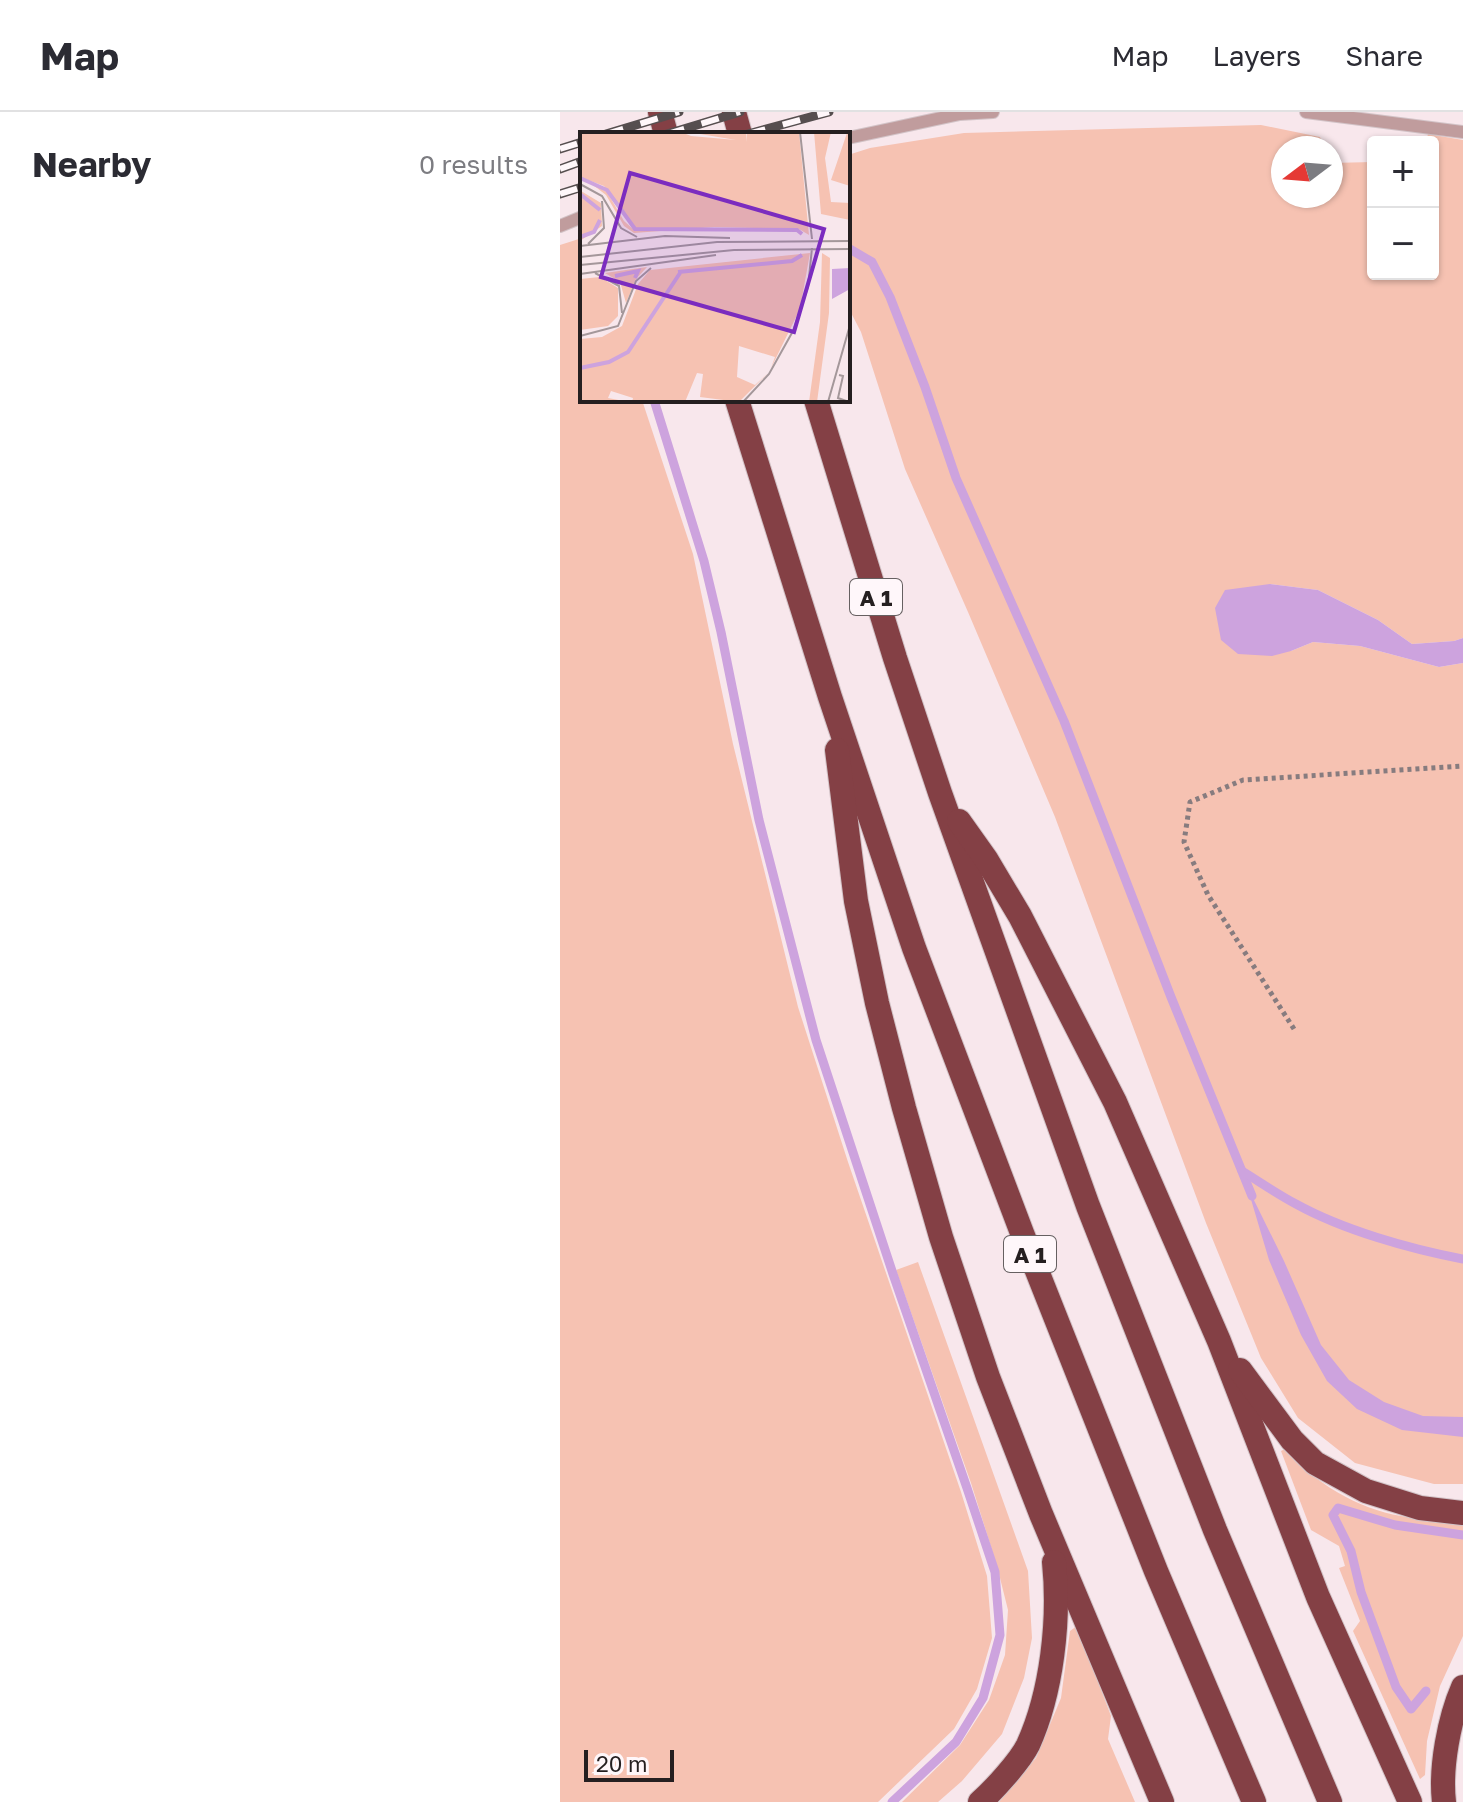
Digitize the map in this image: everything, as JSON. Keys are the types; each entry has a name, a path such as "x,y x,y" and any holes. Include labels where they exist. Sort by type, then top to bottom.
{"highway":[{"path":"660,112 665,132"},
{"path":"734,112 739,132"},
{"name":"A 1","path":"738,402 830,697 914,948 1022,1233 1156,1571 1254,1802"},
{"name":"A 1","path":"817,402 940,793 1088,1206 1215,1530 1330,1802"},
{"path":"830,697 856,901 877,1003 925,1185 988,1377 1041,1514 1162,1802"},
{"path":"940,793 986,859 1020,916 1108,1089 1219,1341 1318,1597 1410,1802"},
{"path":"1219,1341 1268,1410 1315,1463 1366,1491 1420,1508 1463,1513"},
{"path":"980,1802 1027,1748 1044,1699 1054,1640 1057,1591 1052,1552 1041,1514"},
{"path":"1444,1802 1442,1787 1448,1741 1463,1687"}],"lane":[{"path":"850,138 960,114 993,112"},
{"path":"1306,112 1463,132"},
{"path":"560,226 580,218"}],"path":[{"path":"1294,1029 1208,895 1184,842 1190,802 1243,780 1463,766"}],"shaded area":[{"path":"1261,125 1315,136 1271,136 1271,208 1343,208 1343,163 1367,162 1367,280 1439,280 1439,136 1428,136 1428,134 1463,140 1463,638 1412,644 1378,620 1318,590 1270,584 1291,651 1313,642 1360,646 1439,667 1463,663 1463,1484 1434,1484 1355,1463 1298,1418 1261,1358 1206,1223 1055,817 905,469 861,332 850,311 850,154 870,148 964,133"},
{"path":"580,239 580,402 643,402 693,554 733,744 798,1007 987,1576 992,1638 977,1689 954,1729 878,1802 560,1802 560,245"},
{"path":"1270,584 1318,590 1378,620 1412,644 1463,638 1463,663 1439,667 1360,646 1313,642 1272,656 1238,654 1221,640 1215,608 1225,590"},
{"path":"1247,1186 1321,1345 1349,1380 1384,1402 1423,1416 1463,1417 1463,1437 1402,1430 1357,1409 1327,1381 1301,1335 1269,1260"},
{"path":"918,1262 1028,1571 1032,1638 1024,1678 1002,1734 962,1781 938,1802 902,1802 960,1745 989,1700 1005,1655 1008,1610 971,1483 896,1270"},
{"path":"1285,1449 1323,1483 1369,1507 1409,1517 1463,1523 1463,1636 1440,1686 1427,1741 1425,1775 1420,1779 1353,1631 1360,1621 1339,1568 1345,1566 1339,1546 1311,1530 1281,1451"},
{"path":"1077,1626 1111,1716 1108,1739 1135,1802 999,1802 1036,1758 1061,1698 1070,1631"}],"waterway":[{"path":"850,249 872,262 890,297 956,478 1064,721 1252,1196"},
{"path":"655,402 704,561 759,820 816,1040 995,1572 1000,1635 983,1698 956,1742 892,1802"},
{"path":"1242,1171 1289,1200 1334,1222 1399,1244 1463,1259"},
{"path":"1426,1691 1411,1709 1396,1687 1361,1592 1351,1551 1333,1515 1338,1508 1395,1525 1463,1535"}],"railway":[{"path":"613,132 679,112"},
{"path":"674,132 740,112"},
{"path":"755,132 829,112"},
{"path":"560,149 580,143"},
{"path":"560,169 580,162"},
{"path":"560,194 580,188"}]}
